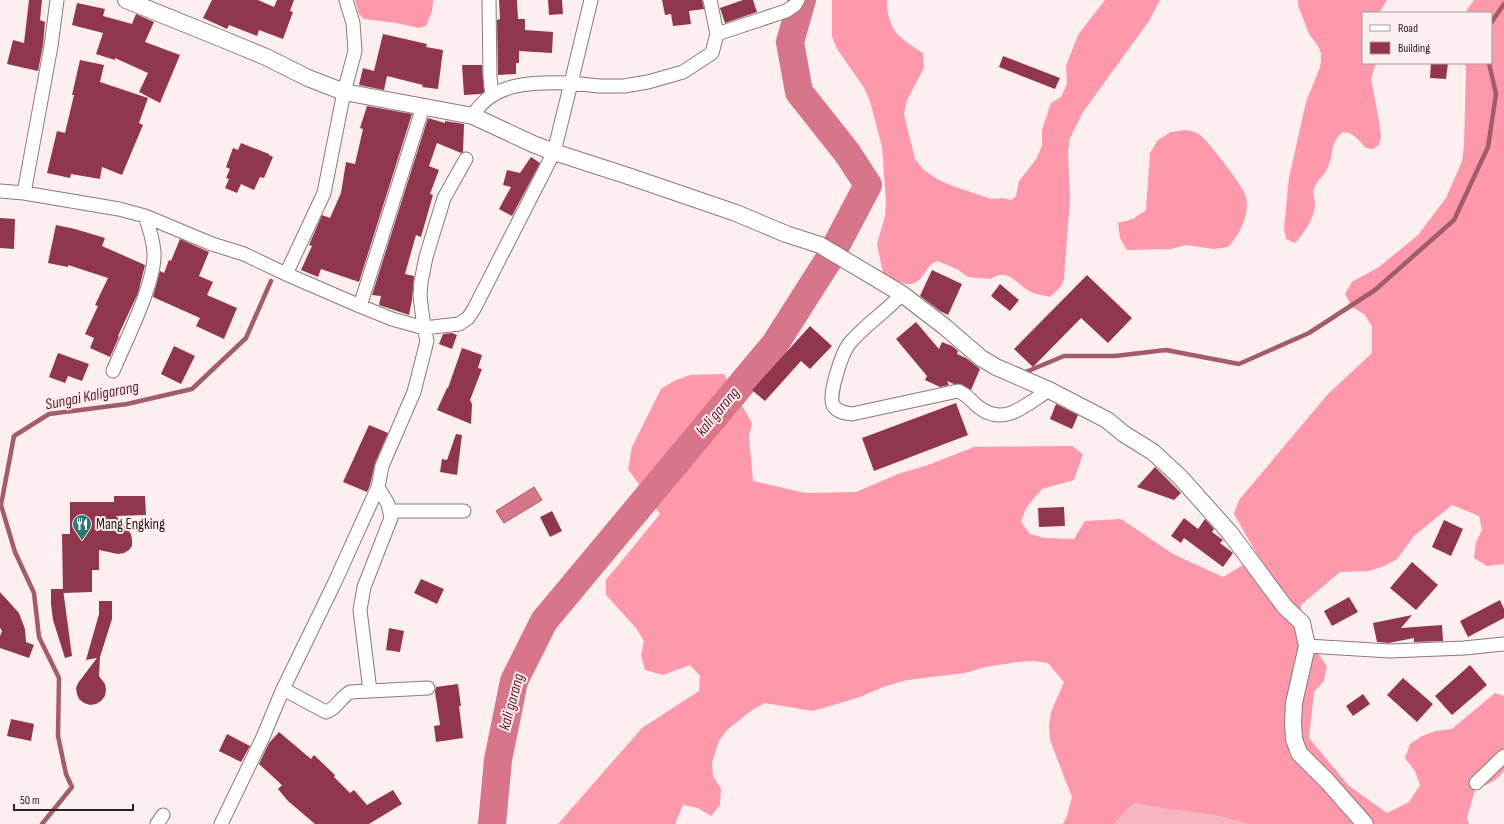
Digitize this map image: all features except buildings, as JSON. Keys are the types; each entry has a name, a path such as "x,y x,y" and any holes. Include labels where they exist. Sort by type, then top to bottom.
{"street":[{"path":"24,193 51,46 57,0"},
{"path":"126,0 266,57 308,78 344,92 473,116 533,144 554,152 736,213 786,234 820,245 869,274 899,298 945,327 981,358 996,367 1029,380 1107,420 1124,434 1153,452 1180,477 1230,533 1285,607 1302,623 1306,646 1294,703 1294,739 1299,753 1333,787 1365,824"},
{"path":"286,274 324,193 344,92 355,51 353,23 346,0"},
{"path":"489,0 490,77 492,95"},
{"path":"0,191 24,193 119,209 145,216 212,244 244,254 286,274 392,319 424,328 459,324 468,318 554,152 591,0"},
{"path":"473,116 485,99 518,86 538,82 624,86 648,82 683,72 712,53 717,34 710,0"},
{"path":"717,34 786,11 795,5 798,0"},
{"path":"360,306 423,107"},
{"path":"221,824 263,737 378,487 382,466 414,392 427,341 420,296 426,257 444,198 466,159"},
{"path":"113,371 142,302 153,271 154,252 145,216"},
{"path":"899,298 853,339 844,353 832,397 834,406 837,410 852,414 958,391 964,394 981,409 1000,416 1017,410 1049,390"},
{"path":"370,691 360,610 364,587 391,518 388,504 378,487"},
{"path":"390,511 464,511"},
{"path":"1306,646 1390,651 1464,648 1504,644"},
{"path":"284,689 326,712 331,711 343,696 350,692 428,688"},
{"path":"1476,783 1504,756"}],"shaded area":[{"path":"355,0 433,0 432,11 426,26 419,28 396,23 364,19 359,14"},
{"path":"832,0 887,0 889,19 896,32 907,43 923,53 924,68 907,100 904,114 915,159 924,170 937,179 950,185 991,199 1003,198 1011,200 1016,196 1019,181 1037,158 1042,145 1042,130 1051,103 1061,97 1067,84 1066,66 1078,35 1105,0 1160,0 1149,21 1083,112 1070,138 1068,152 1070,199 1064,279 1061,286 1050,297 1031,292 1007,275 997,276 991,279 968,277 957,269 937,261 929,266 919,280 914,283 904,284 883,273 877,244 885,216 886,202 882,147 870,101 863,86 837,49 832,36"},
{"path":"1298,0 1387,0 1380,12 1362,12 1362,64 1376,64 1371,79 1381,137 1379,145 1373,149 1366,148 1356,137 1343,132 1338,137 1333,146 1329,166 1316,184 1313,191 1315,209 1311,220 1295,243 1286,239 1284,228 1289,178 1306,102 1320,67 1321,60 1321,53 1318,46 1309,34 1298,5"},
{"path":"1474,0 1504,0 1504,564 1487,566 1474,558 1476,542 1482,530 1479,516 1452,505 1414,536 1397,559 1384,566 1369,571 1340,572 1301,605 1299,626 1327,666 1324,681 1314,692 1309,738 1349,786 1387,813 1409,802 1420,785 1415,771 1405,758 1410,744 1422,736 1436,731 1452,729 1495,693 1504,696 1504,770 1495,780 1475,790 1467,818 1469,824 1247,824 1215,815 1166,809 1134,803 1114,824 1063,824 1067,816 1072,797 1050,740 1049,726 1051,712 1064,682 1048,663 1033,661 985,667 965,673 907,680 886,686 857,698 813,711 765,703 752,710 727,730 719,741 712,763 713,776 721,789 720,805 711,816 698,808 683,805 675,824 558,824 642,728 699,691 700,676 690,665 663,675 645,670 641,655 644,641 636,628 606,595 606,580 660,514 628,469 632,447 661,389 674,381 690,375 724,374 752,423 749,437 753,481 805,493 856,492 898,474 928,465 974,447 1072,446 1083,454 1074,480 1042,489 1026,508 1021,522 1030,534 1044,538 1074,539 1085,521 1121,519 1173,554 1223,577 1258,556 1234,514 1239,500 1328,394 1372,353 1372,326 1364,314 1352,307 1345,294 1352,282 1379,267 1418,235 1446,198 1462,161 1464,146 1466,67 1464,64 1492,64 1492,12 1466,12"},
{"path":"1186,130 1197,133 1211,146 1244,192 1247,211 1243,224 1228,247 1214,249 1186,245 1171,249 1127,250 1120,238 1118,223 1133,219 1146,210 1150,153 1158,140 1171,132"},
{"path":"534,487 542,500 504,523 496,511"},
{"path":"1134,803 1166,809 1215,815 1247,824 1114,824"}],"waterway":[{"name":"kali garang","path":"492,824 498,760 514,681 544,621 775,344 829,259 868,185 848,154 799,92 790,42 802,0"},
{"path":"1492,22 1504,4"},
{"path":"1021,374 1064,356 1115,356 1166,350 1239,364 1309,333 1375,290 1454,220 1488,147 1496,94 1489,64"},
{"name":"Sungai Kaligarang","path":"42,824 72,787 66,774 58,736 59,678 39,637 34,593 15,552 1,505 14,436 49,414 127,404 192,389 246,338 271,281"}],"place":[{"name":"Mang Engking","path":"82,541"}]}
